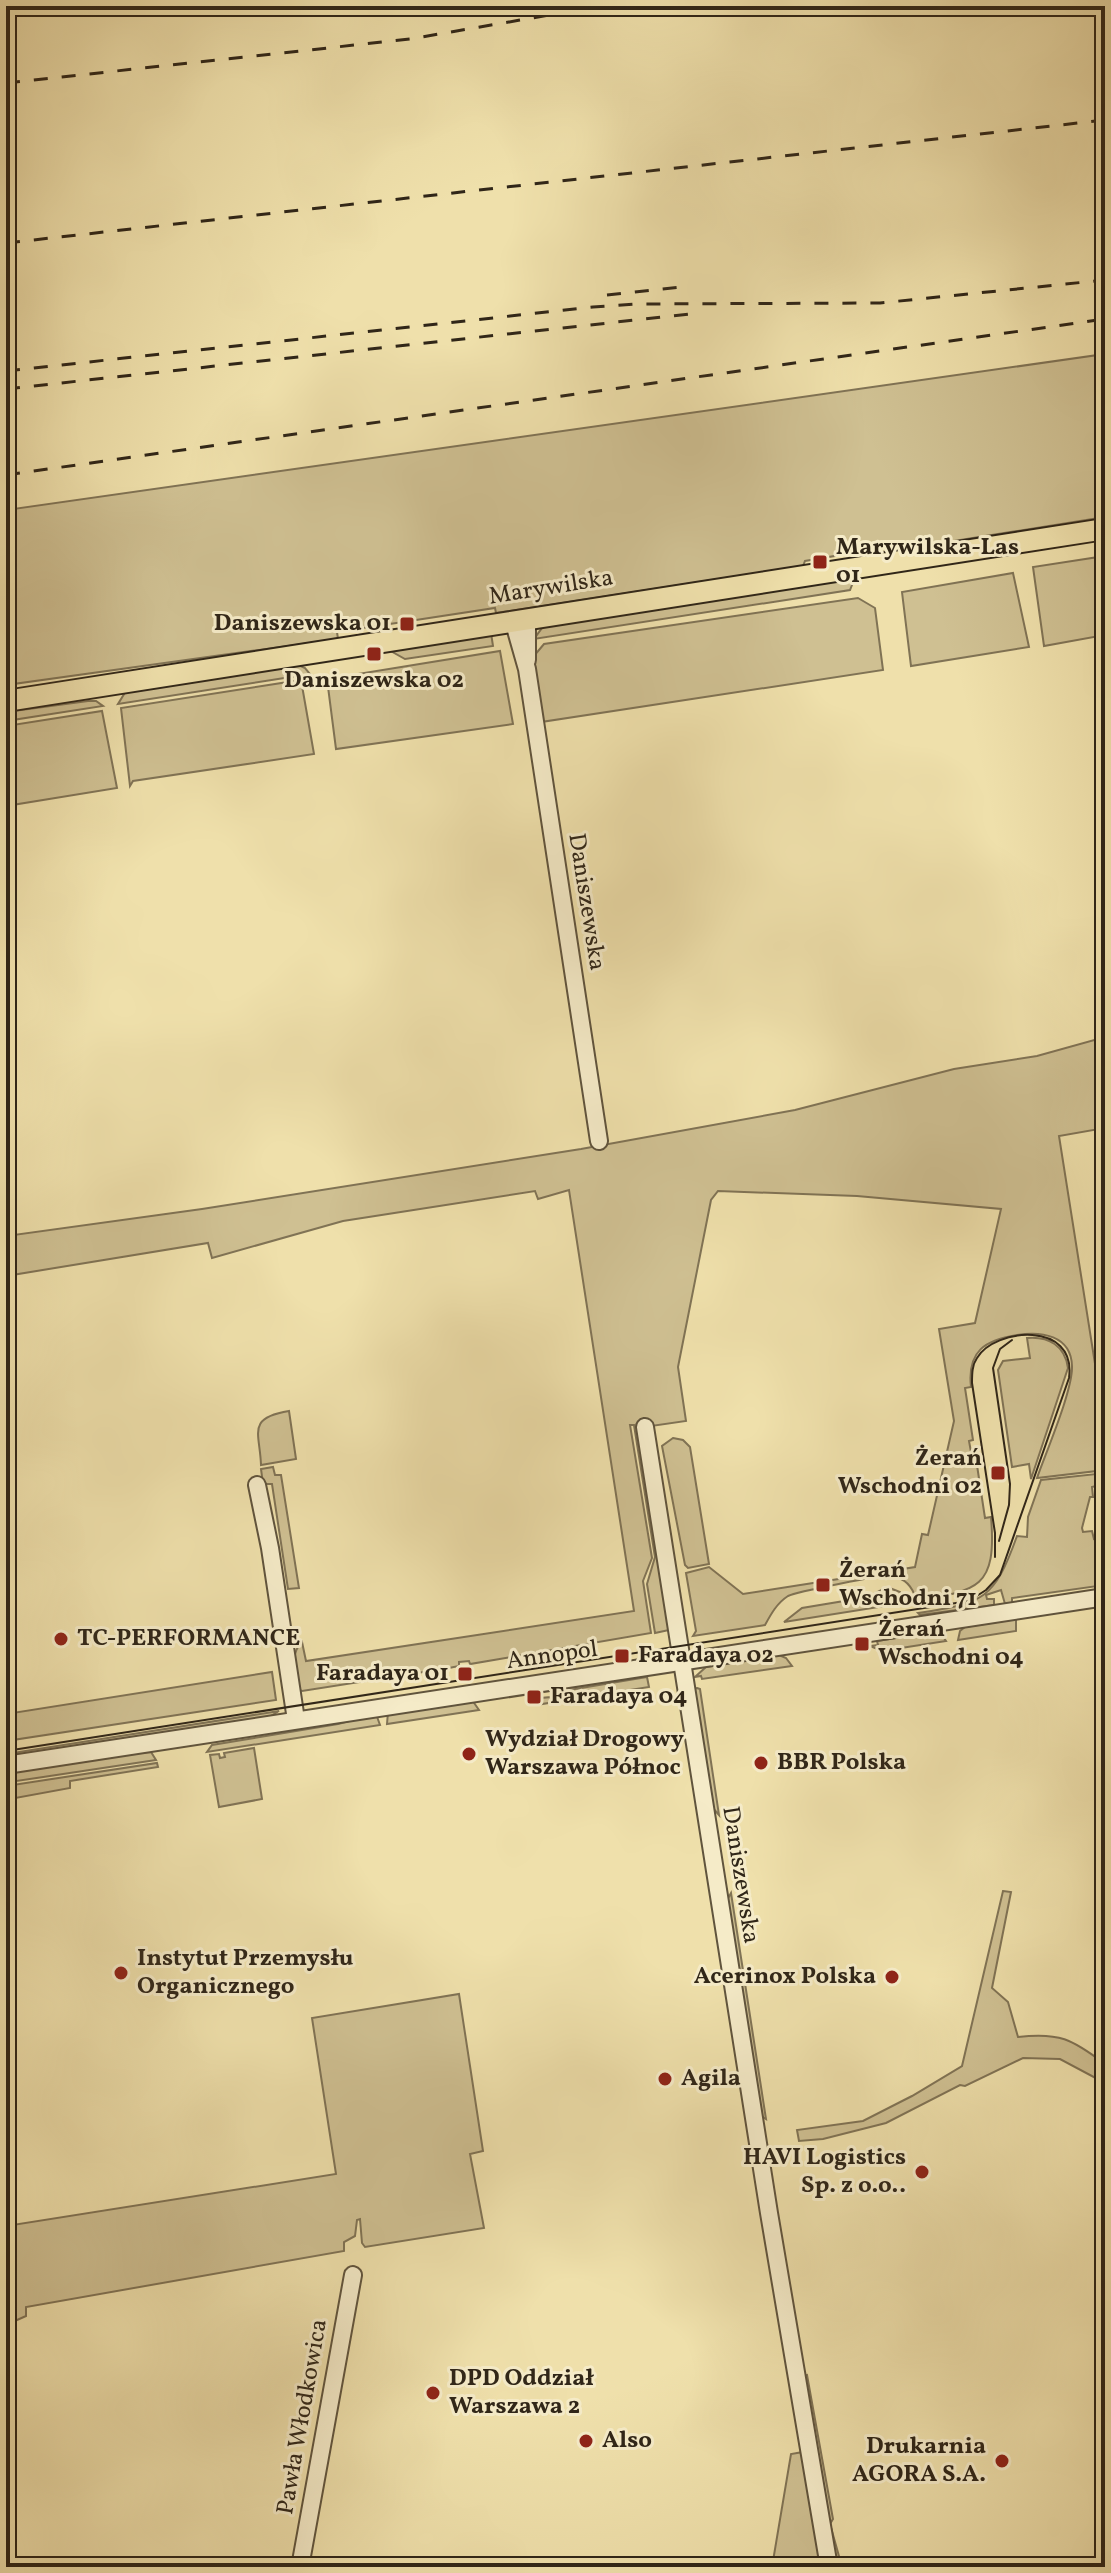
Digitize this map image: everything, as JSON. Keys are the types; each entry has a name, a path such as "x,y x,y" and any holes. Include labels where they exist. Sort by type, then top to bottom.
{"main road":[{"name":"Marywilska","path":"6,701 1105,529"}],"street":[{"name":"Daniszewska","path":"520,619 599,1141"},
{"name":"Daniszewska","path":"645,1427 770,2221 829,2567"},
{"path":"257,1485 270,1548 296,1720"},
{"name":"Annopol","path":"6,1765 1105,1597"},
{"name":"Pawła Włodkowica","path":"300,2567 353,2275"}],"shaded area":[{"path":"1105,354 1105,517 854,557 853,553 805,561 803,566 496,613 495,608 337,632 338,639 6,685 6,510"},
{"path":"1105,556 1105,635 1044,646 1033,567"},
{"path":"1013,573 1029,647 911,666 902,592"},
{"path":"847,578 852,585 850,590 534,639 545,624"},
{"path":"858,598 875,608 883,670 541,722 533,657 544,644"},
{"path":"491,633 493,646 405,659 389,650"},
{"path":"500,651 513,724 336,749 327,679"},
{"path":"296,664 310,674 118,704 126,691"},
{"path":"301,680 314,754 133,781 130,786 121,708"},
{"path":"96,701 103,706 6,721 6,712"},
{"path":"102,711 117,788 6,806 6,726"},
{"path":"1105,1037 1105,1128 1059,1136 1105,1427 1105,1470 1037,1478 1071,1377 1070,1356 1060,1342 1045,1335 1026,1334 996,1340 980,1349 972,1364 971,1387 965,1388 973,1440 969,1441 971,1452 975,1452 985,1518 991,1517 991,1559 979,1582 955,1593 916,1600 904,1581 891,1576 873,1578 788,1596 777,1605 765,1625 693,1636 696,1631 686,1573 709,1567 743,1594 915,1567 922,1534 928,1535 954,1421 939,1329 975,1323 1001,1209 857,1196 718,1191 711,1200 678,1367 686,1421 637,1428 669,1630 655,1633 647,1584 655,1557 634,1425 630,1425 652,1558 643,1581 651,1633 470,1664 469,1661 459,1662 459,1666 449,1668 302,1691 297,1689 294,1664 302,1642 306,1661 634,1611 569,1190 538,1199 535,1191 343,1221 212,1258 208,1243 6,1276 6,1236 202,1209 581,1149 795,1110 954,1069 1037,1056"},
{"path":"1027,1338 1055,1344 1060,1348 1068,1368 1031,1479 1029,1464 1012,1467 998,1370 1003,1361 1030,1358"},
{"path":"289,1411 296,1459 261,1465 258,1429 261,1423 275,1414"},
{"path":"673,1438 683,1440 690,1447 709,1564 688,1568 685,1565 662,1446"},
{"path":"273,1467 275,1475 281,1475 299,1588 288,1589 272,1484 263,1484 261,1469"},
{"path":"1096,1474 1096,1486 1092,1487 1093,1497 1090,1497 1082,1528 1083,1532 1092,1531 1094,1539 1105,1537 1105,1585 1012,1598 1012,1603 1005,1604 1001,1590 986,1595 987,1599 994,1599 994,1605 918,1613 972,1601 993,1586 1017,1536 1027,1537 1028,1517 1041,1480"},
{"path":"887,1587 900,1592 904,1603 784,1622 802,1608 868,1597"},
{"path":"1016,1619 1016,1631 958,1640 960,1631 965,1627"},
{"path":"933,1632 942,1635 946,1641 882,1651 870,1646 878,1645 877,1641"},
{"path":"779,1655 792,1666 702,1679 701,1676 695,1677 706,1667"},
{"path":"272,1672 276,1700 6,1741 6,1714"},
{"path":"647,1677 649,1687 542,1704 541,1698 551,1697 551,1693"},
{"path":"693,1689 700,1689 719,1815 711,1806"},
{"path":"472,1700 479,1710 387,1724 388,1712"},
{"path":"279,1711 269,1717 6,1757 6,1754"},
{"path":"376,1714 380,1725 207,1752 212,1745 338,1724"},
{"path":"254,1748 262,1799 219,1807 210,1755 219,1754 220,1758 225,1757 224,1753"},
{"path":"151,1752 156,1760 10,1782 7,1771 115,1755"},
{"path":"157,1763 158,1767 70,1781 70,1788 15,1798 14,1842 6,1844 6,1786"},
{"path":"1003,1891 1011,1892 992,1988 1008,2002 1018,2037 1055,2037 1074,2043 1105,2064 1105,2083 1060,2059 1023,2058 965,2086 960,2085 886,2123 823,2139 799,2141 797,2130 863,2121 962,2066"},
{"path":"731,1893 766,2119 761,2116 726,1902"},
{"path":"459,1994 483,2151 470,2154 484,2228 365,2247 360,2219 357,2220 355,2236 344,2242 344,2251 26,2307 26,2316 6,2325 6,2315 13,2305 6,2305 6,2226 336,2174 312,2018"},
{"path":"807,2375 833,2519 830,2524 842,2567 839,2567 832,2548 802,2376"},
{"path":"803,2452 819,2567 772,2567 791,2454"}],"tram line":[{"path":"6,1751 969,1601 986,1590 1000,1575 1069,1378 1068,1359 1060,1346 1048,1338 1032,1335 1000,1340 986,1348 974,1364 972,1383 995,1533 995,1557"},
{"path":"999,1541 1009,1505 1010,1484 993,1368 1000,1349 1012,1340"}],"railway":[{"path":"6,9 34,6"},
{"path":"6,83 410,39 602,6"},
{"path":"6,243 1105,120"},
{"path":"6,371 593,307 636,304 880,303 1105,280"},
{"path":"607,295 682,287"},
{"path":"6,389 690,314"},
{"path":"6,475 1105,319"}],"place":[{"name":"Marywilska-Las 01","path":"820,562"},
{"name":"Daniszewska 01","path":"407,624"},
{"name":"Daniszewska 02","path":"374,654"},
{"name":"Żerań Wschodni 02","path":"998,1473"},
{"name":"Żerań Wschodni 71","path":"823,1585"},
{"name":"TC-PERFORMANCE","path":"61,1639"},
{"name":"Żerań Wschodni 04","path":"862,1644"},
{"name":"Faradaya 02","path":"622,1656"},
{"name":"Faradaya 01","path":"465,1674"},
{"name":"Faradaya 04","path":"534,1697"},
{"name":"Wydział Drogowy Warszawa Północ","path":"469,1754"},
{"name":"BBR Polska","path":"761,1763"},
{"name":"Instytut Przemysłu Organicznego","path":"121,1973"},
{"name":"Acerinox Polska","path":"892,1977"},
{"name":"Agila","path":"665,2079"},
{"name":"HAVI Logistics Sp. z o.o..","path":"922,2172"},
{"name":"DPD Oddział Warszawa 2","path":"433,2393"},
{"name":"Also","path":"586,2441"},
{"name":"Drukarnia AGORA S.A.","path":"1002,2461"}]}
